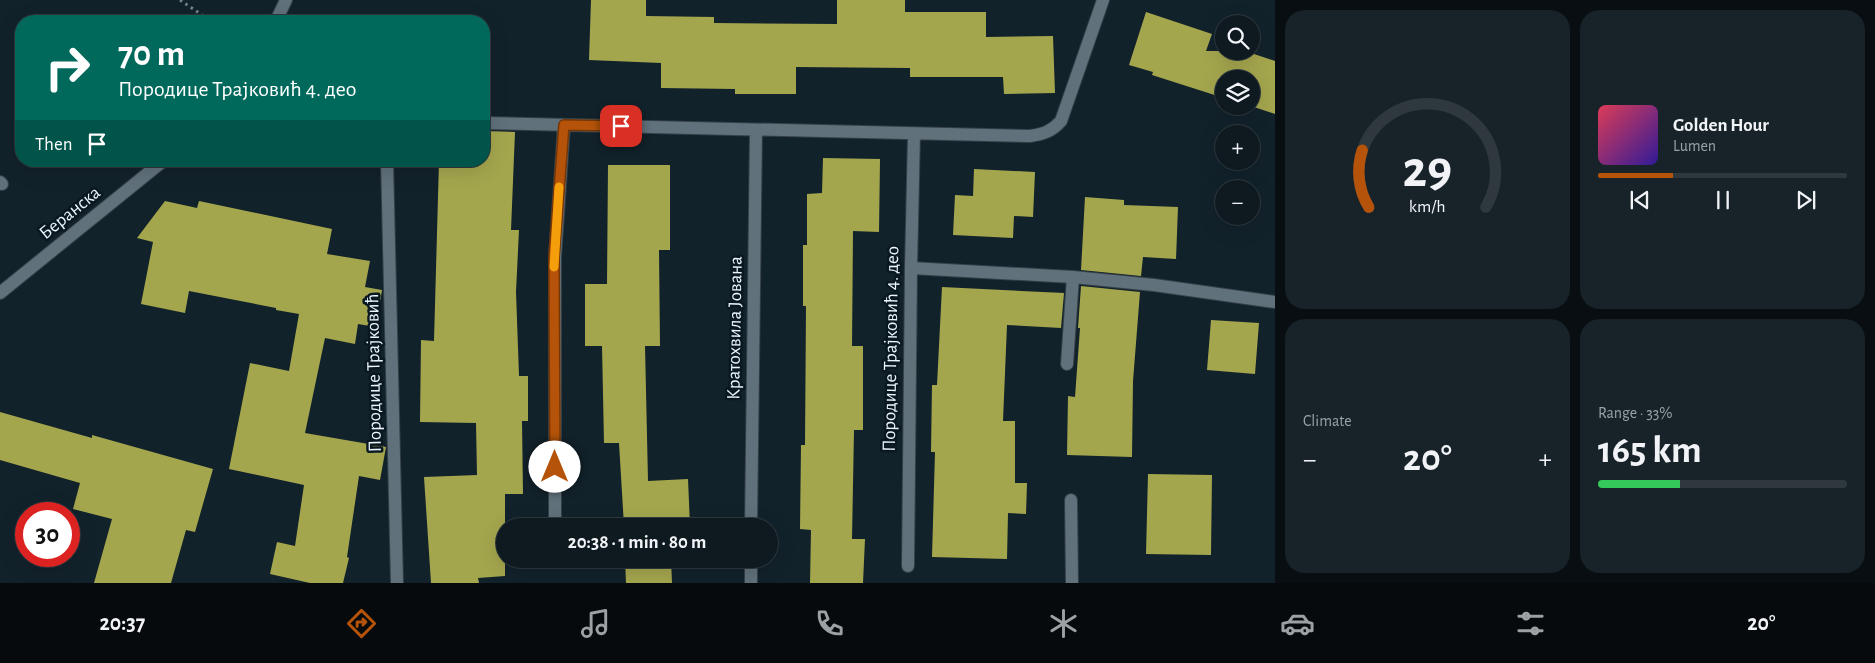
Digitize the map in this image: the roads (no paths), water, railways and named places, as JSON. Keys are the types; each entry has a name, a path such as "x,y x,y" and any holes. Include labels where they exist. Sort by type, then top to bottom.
{"street":[{"path":"279,15 286,0"},
{"path":"490,123 914,134 1030,136 1048,133 1056,128 1061,121 1103,0"},
{"path":"555,518 554,257 564,125"},
{"name":"Кратохвила Јована","path":"751,518 756,130"},
{"name":"Породице Трајковић 4. део","path":"908,566 914,134"},
{"name":"Беранска","path":"0,293 156,167"},
{"name":"Породице Трајковић","path":"388,167 397,583"},
{"path":"911,268 1073,277 1154,285 1275,302"},
{"path":"1067,364 1073,277"},
{"path":"1071,500 1072,583"},
{"path":"750,583 751,568"}]}
